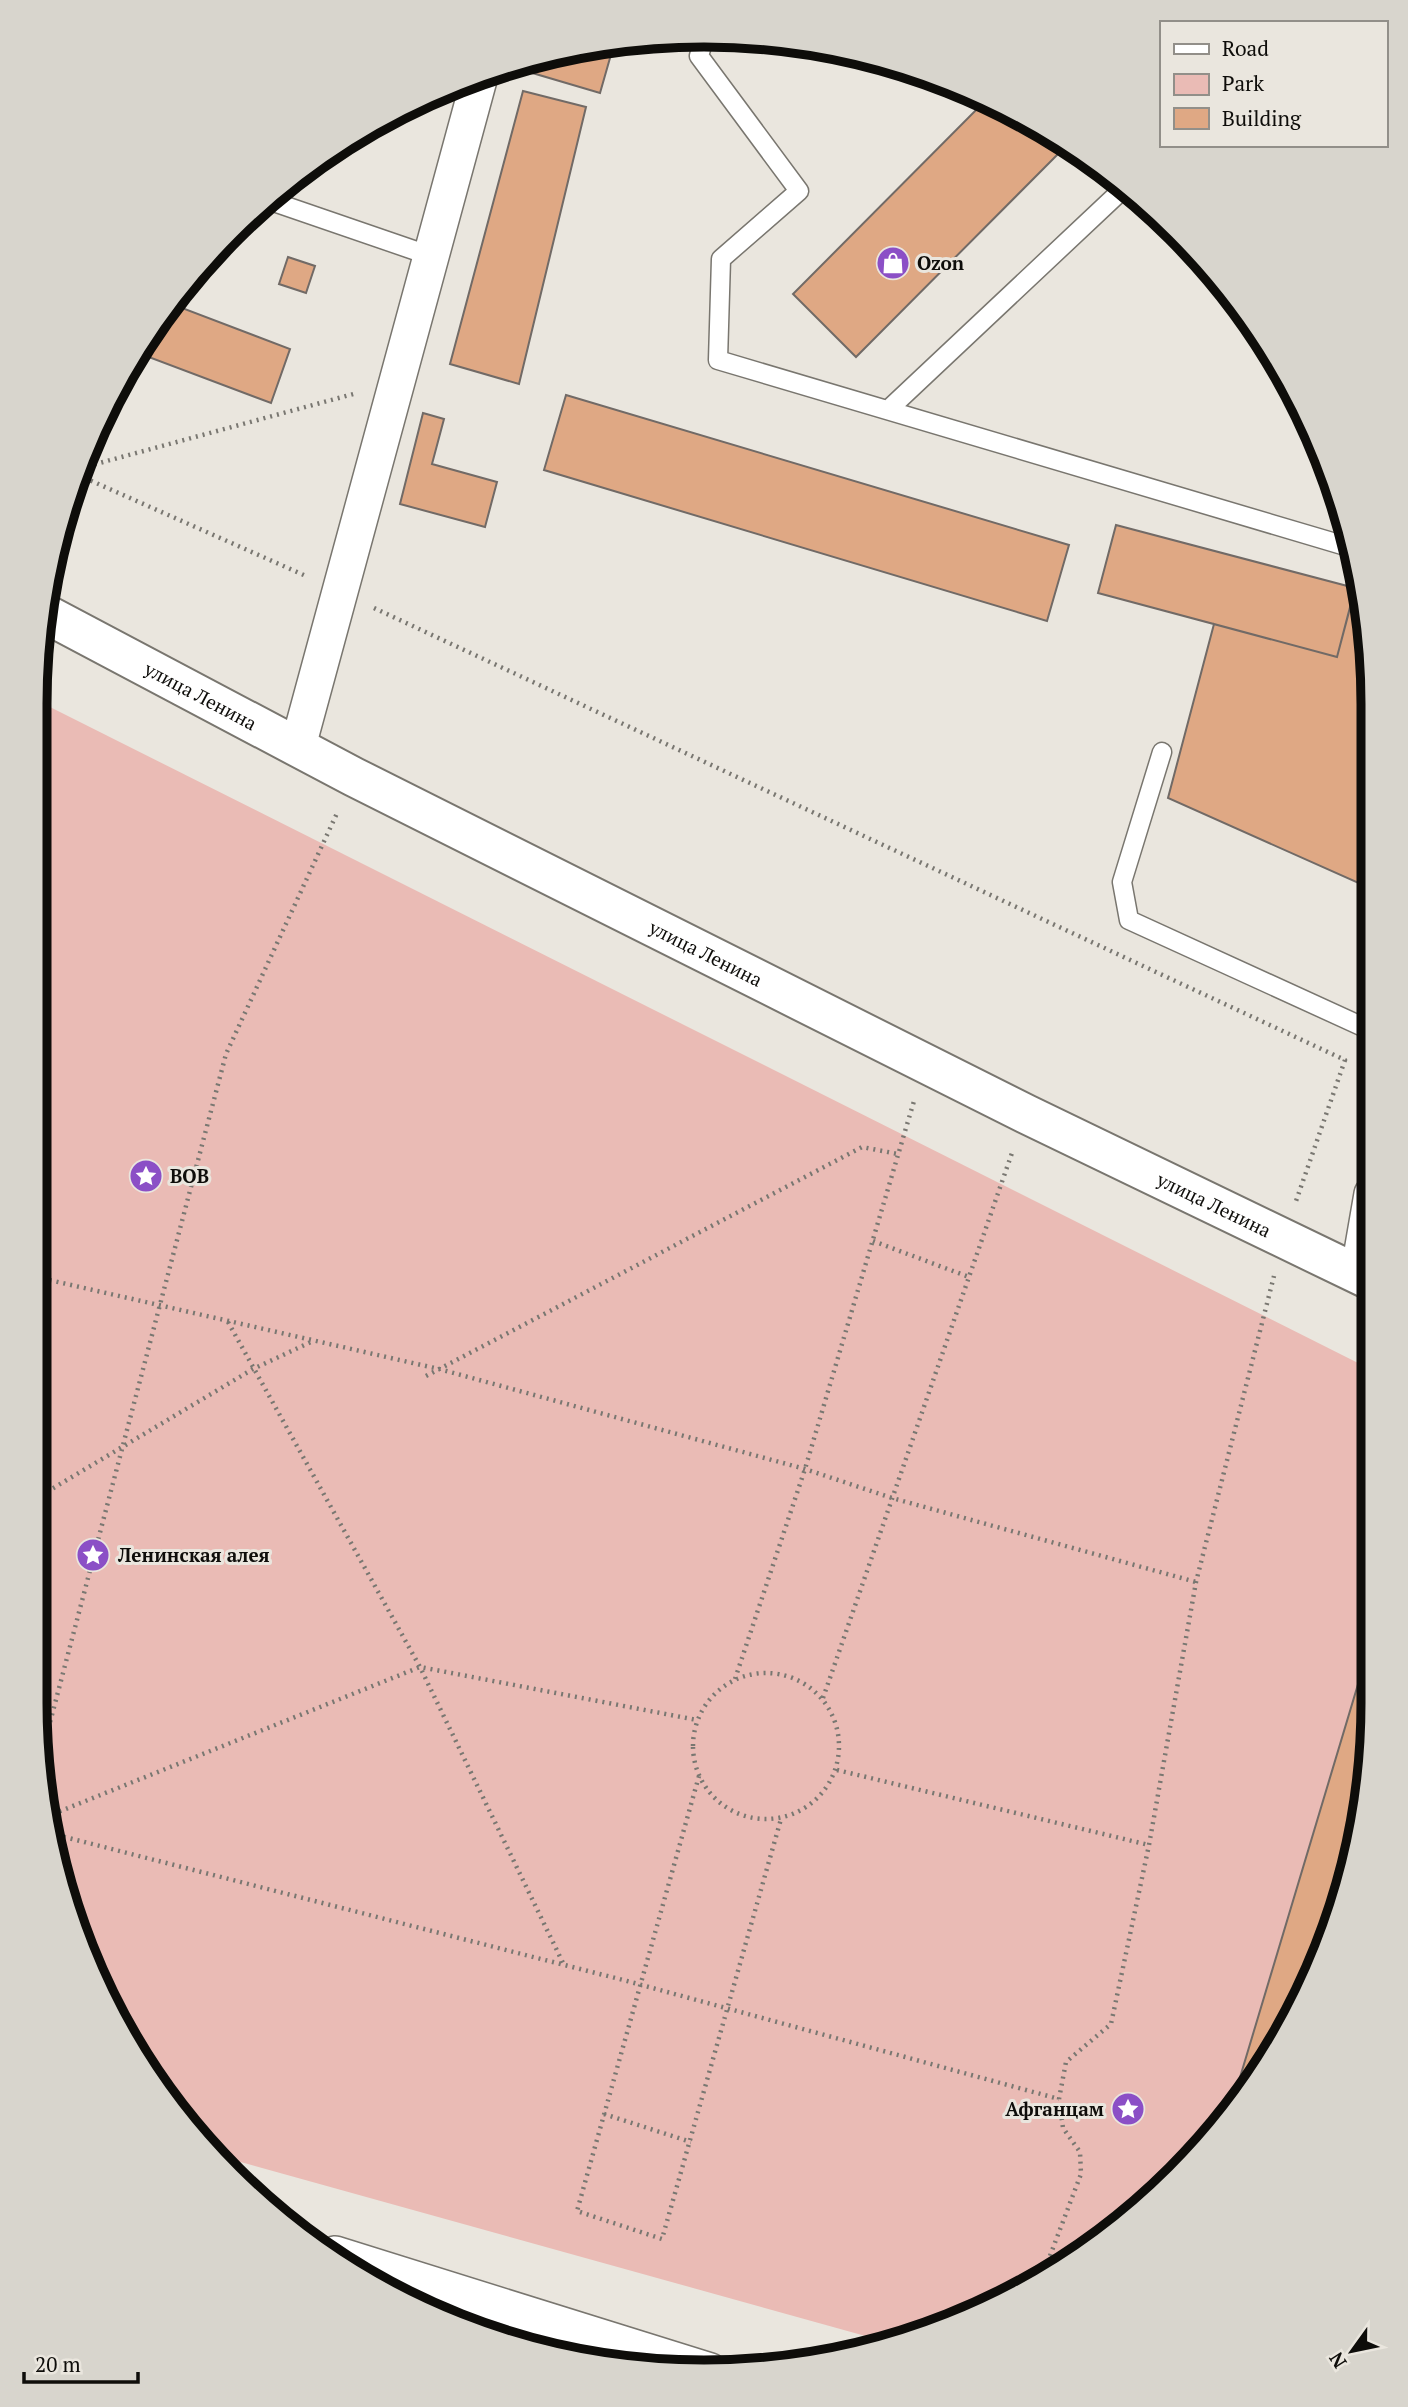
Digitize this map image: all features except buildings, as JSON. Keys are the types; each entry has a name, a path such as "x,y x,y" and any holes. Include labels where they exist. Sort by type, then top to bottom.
{"street":[{"path":"298,746 477,88"},
{"name":"улица Ленина","path":"53,618 354,777 1026,1114 1361,1276"},
{"path":"359,2262 670,2358"}],"lane":[{"path":"702,47 699,56 799,191 721,259 718,360 1340,544"},
{"path":"888,410 1118,194"},
{"path":"279,204 431,256"},
{"path":"1162,752 1122,883 1129,920 1361,1026"}],"path":[{"path":"93,465 397,382"},
{"path":"87,479 340,592 1345,1060 1283,1240 1196,1582 1149,1846 1111,2024 1066,2062 1059,2099 1063,2128 1080,2152 1081,2174 1048,2262"},
{"path":"48,1729 226,1054 354,777"},
{"path":"735,1679 805,1469 925,1063"},
{"path":"823,1698 1026,1114"},
{"path":"426,1376 862,1147 898,1154"},
{"path":"873,1241 968,1277"},
{"path":"47,1280 439,1369 805,1469 892,1498 1196,1582"},
{"path":"228,1322 420,1667 564,1965"},
{"path":"47,1492 253,1369 314,1341"},
{"path":"57,1812 420,1667 697,1720"},
{"path":"766,1672 798,1679 823,1698 839,1733 836,1770 815,1802 781,1819 749,1818 719,1803 699,1776 693,1749 697,1720 712,1695 735,1679 766,1672"},
{"path":"836,1770 1149,1846"},
{"path":"699,1776 577,2211 662,2239 781,1819"},
{"path":"61,1836 640,1985 1059,2099"},
{"path":"604,2114 691,2142"}],"green space":[{"path":"47,706 1361,1364 1361,1703 1355,1789 1348,1831 1326,1914 1293,1993 1250,2068 1198,2136 1137,2197 1104,2224 1032,2272 994,2292 915,2325 871,2338 233,2160 183,2103 158,2068 115,1993 82,1914 70,1873 53,1789 49,1746"}],"place":[{"name":"Ozon","path":"893,263"},
{"name":"ВОВ","path":"146,1176"},
{"name":"Ленинская алея","path":"93,1555"},
{"name":"Афганцам","path":"1128,2109"}]}
